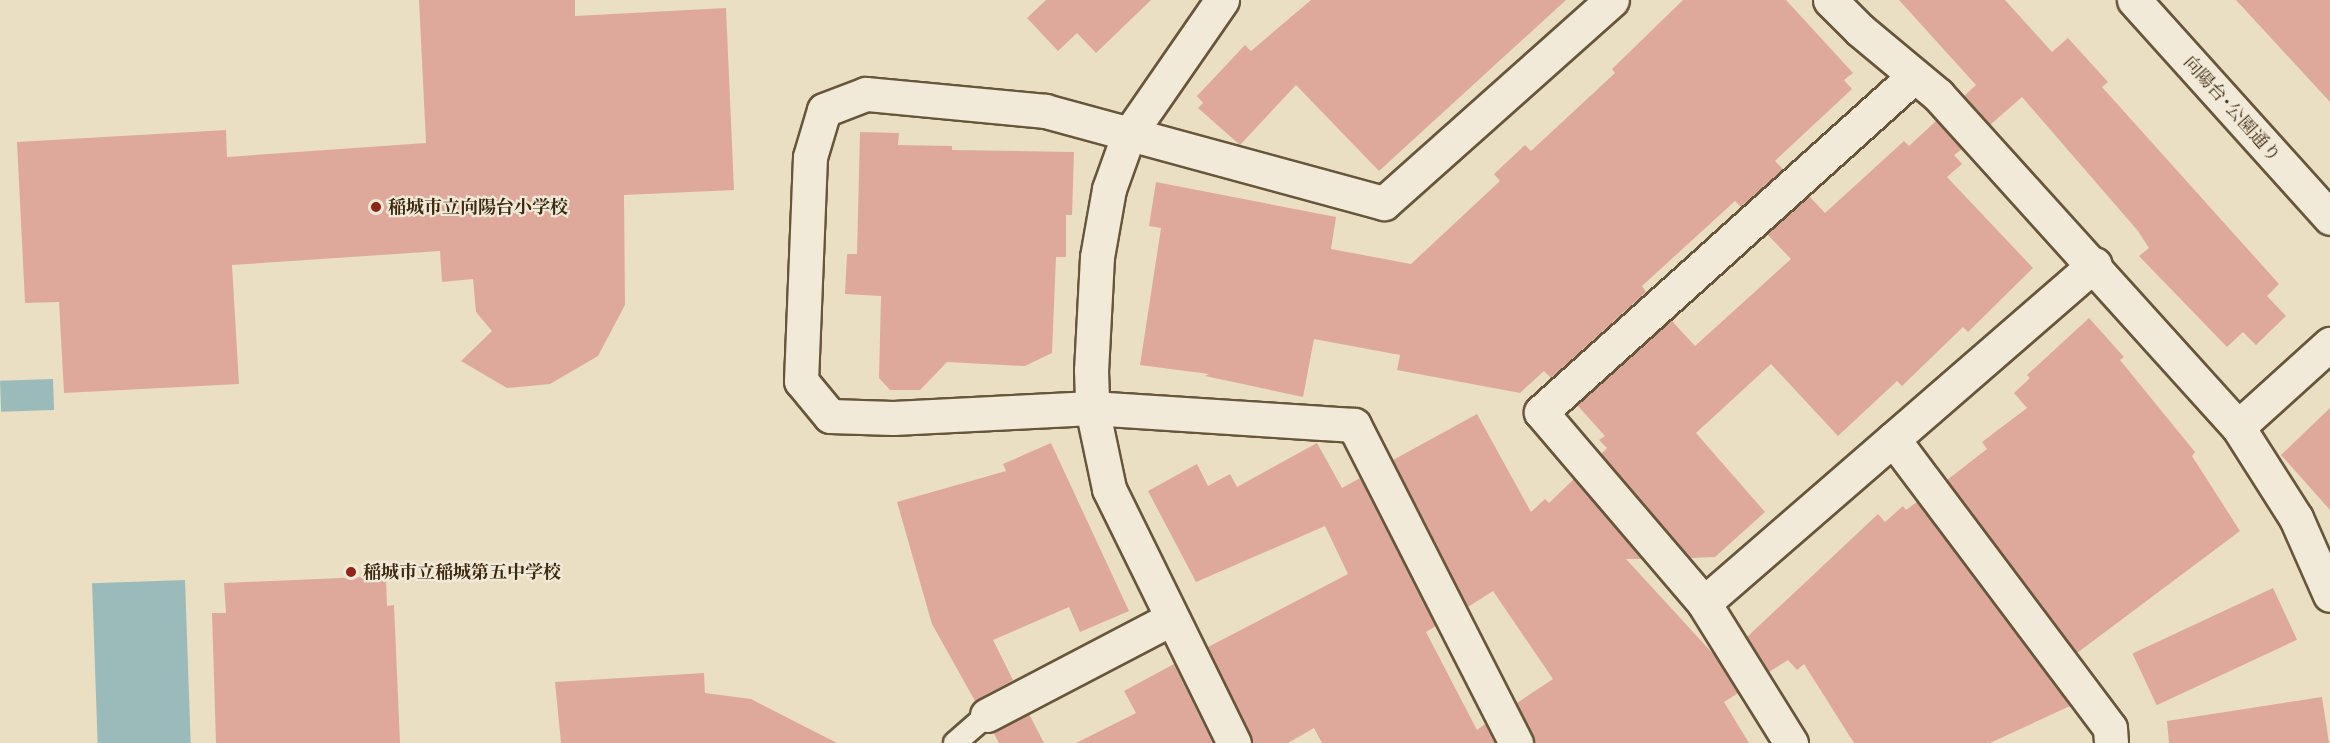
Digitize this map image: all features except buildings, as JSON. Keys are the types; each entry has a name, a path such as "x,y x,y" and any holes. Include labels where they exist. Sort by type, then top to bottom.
{"street":[{"path":"1516,743 1354,425 1092,408 893,418 830,416 801,381 810,157 824,110 866,94 1045,111 1128,136 1384,203 1611,0"},
{"path":"1830,0 1913,76 1938,95 2095,264 2238,427 2296,518 2330,595"},
{"name":"向陽台･公園通り","path":"2134,0 2330,218"},
{"path":"1213,3 1128,136 1109,189 1097,257 1092,408 1109,489 1234,743"},
{"path":"1791,743 1704,603 1541,412 1913,76"},
{"path":"1704,603 2095,264"},
{"path":"2238,427 2330,344"},
{"path":"1893,439 2110,728 2111,743"},
{"path":"987,714 1171,619"}],"lane":[{"path":"955,743 987,714"}],"water":[{"path":"53,379 54,410 1,412 0,381"},
{"path":"185,580 191,743 98,743 92,583"}],"place":[{"name":"稲城市立向陽台小学校","path":"376,207"},
{"name":"稲城市立稲城第五中学校","path":"351,572"}]}
